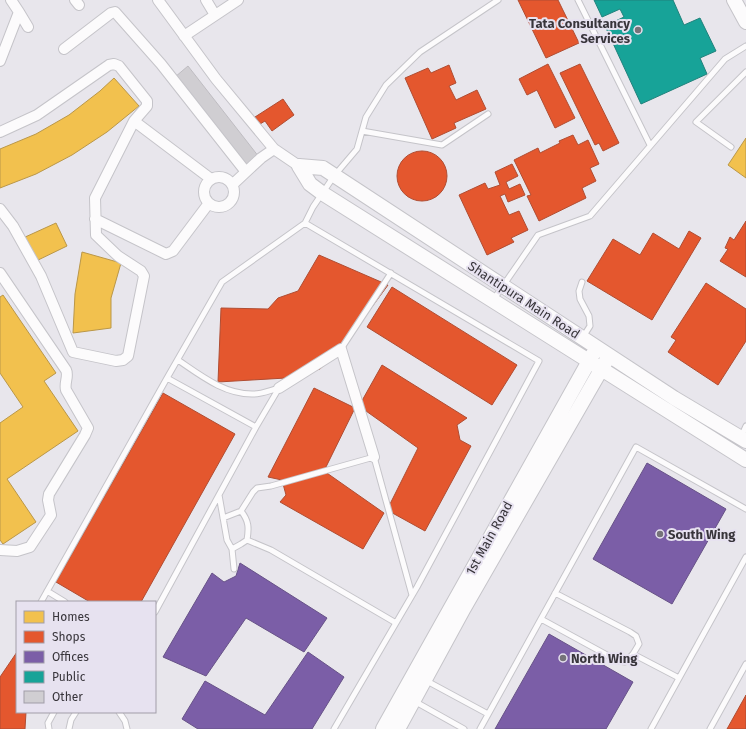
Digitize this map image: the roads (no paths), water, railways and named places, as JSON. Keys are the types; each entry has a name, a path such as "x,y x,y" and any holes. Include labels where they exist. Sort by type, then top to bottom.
{"street":[{"path":"12,0 28,27"},
{"path":"158,0 216,79 274,149 299,166 310,184 746,460"},
{"path":"206,0 215,15"},
{"path":"184,36 238,0"},
{"path":"734,0 746,22"},
{"path":"743,0 746,5"},
{"path":"0,61 19,12"},
{"path":"64,49 111,13 115,12 161,64 246,172"},
{"path":"0,132 37,115 109,65 114,64 119,66 147,100 147,106 134,121 95,198 96,235 118,256 141,271 144,276 128,356 123,360 116,361 73,352 40,276 13,226 0,209"},
{"path":"134,121 211,179"},
{"path":"232,185 261,158 274,149"},
{"name":"Shantipura Main Road","path":"299,166 323,168 674,398 744,435"},
{"path":"216,177 226,178 232,185 234,195 229,203 220,207 209,203 204,192 207,182 211,179 216,177"},
{"path":"95,219 166,254 173,251 209,203"},
{"path":"0,272 66,370 66,390 88,428 49,494 48,500 51,515 30,546 17,551 0,550"},
{"name":"1st Main Road","path":"383,729 597,347"},
{"path":"279,388 341,349 374,457"},
{"name":"1st Main Road","path":"398,729 464,608 609,356"}],"lane":[{"path":"42,601 222,282 305,223 322,193 357,149 366,117 386,85 420,52 498,0"},
{"path":"578,0 650,145"},
{"path":"493,301 538,235 590,216 725,59 746,46"},
{"path":"731,147 696,122 746,72"},
{"path":"362,131 442,145 488,114"},
{"path":"305,223 539,361 412,595 334,729"},
{"path":"341,349 391,273"},
{"path":"582,282 579,291 580,299 589,316 590,326 583,338"},
{"path":"178,360 207,381 242,394 256,394 279,388"},
{"path":"168,378 256,427"},
{"path":"156,610 256,427 279,388"},
{"path":"480,729 636,447 746,509"},
{"path":"223,518 241,511 252,492 257,488 271,486 374,457 412,595"},
{"path":"219,495 227,540 232,549 234,569"},
{"path":"232,549 247,540 249,528 247,519 241,511"},
{"path":"247,540 271,550 396,623"},
{"path":"651,729 746,557"},
{"path":"47,591 63,601"},
{"path":"541,619 618,661 625,662 633,654 639,644 636,636 555,593"},
{"path":"633,654 679,678"},
{"path":"710,729 746,664"},
{"path":"425,680 488,714"},
{"path":"413,700 464,729"},
{"path":"49,729 48,723 53,713"},
{"path":"69,729 71,720 75,713"},
{"path":"120,713 125,721 127,729"}],"place":[{"name":"Tata Consultancy Services","path":"638,30"},
{"name":"South Wing","path":"660,534"},
{"name":"North Wing","path":"563,658"}]}
